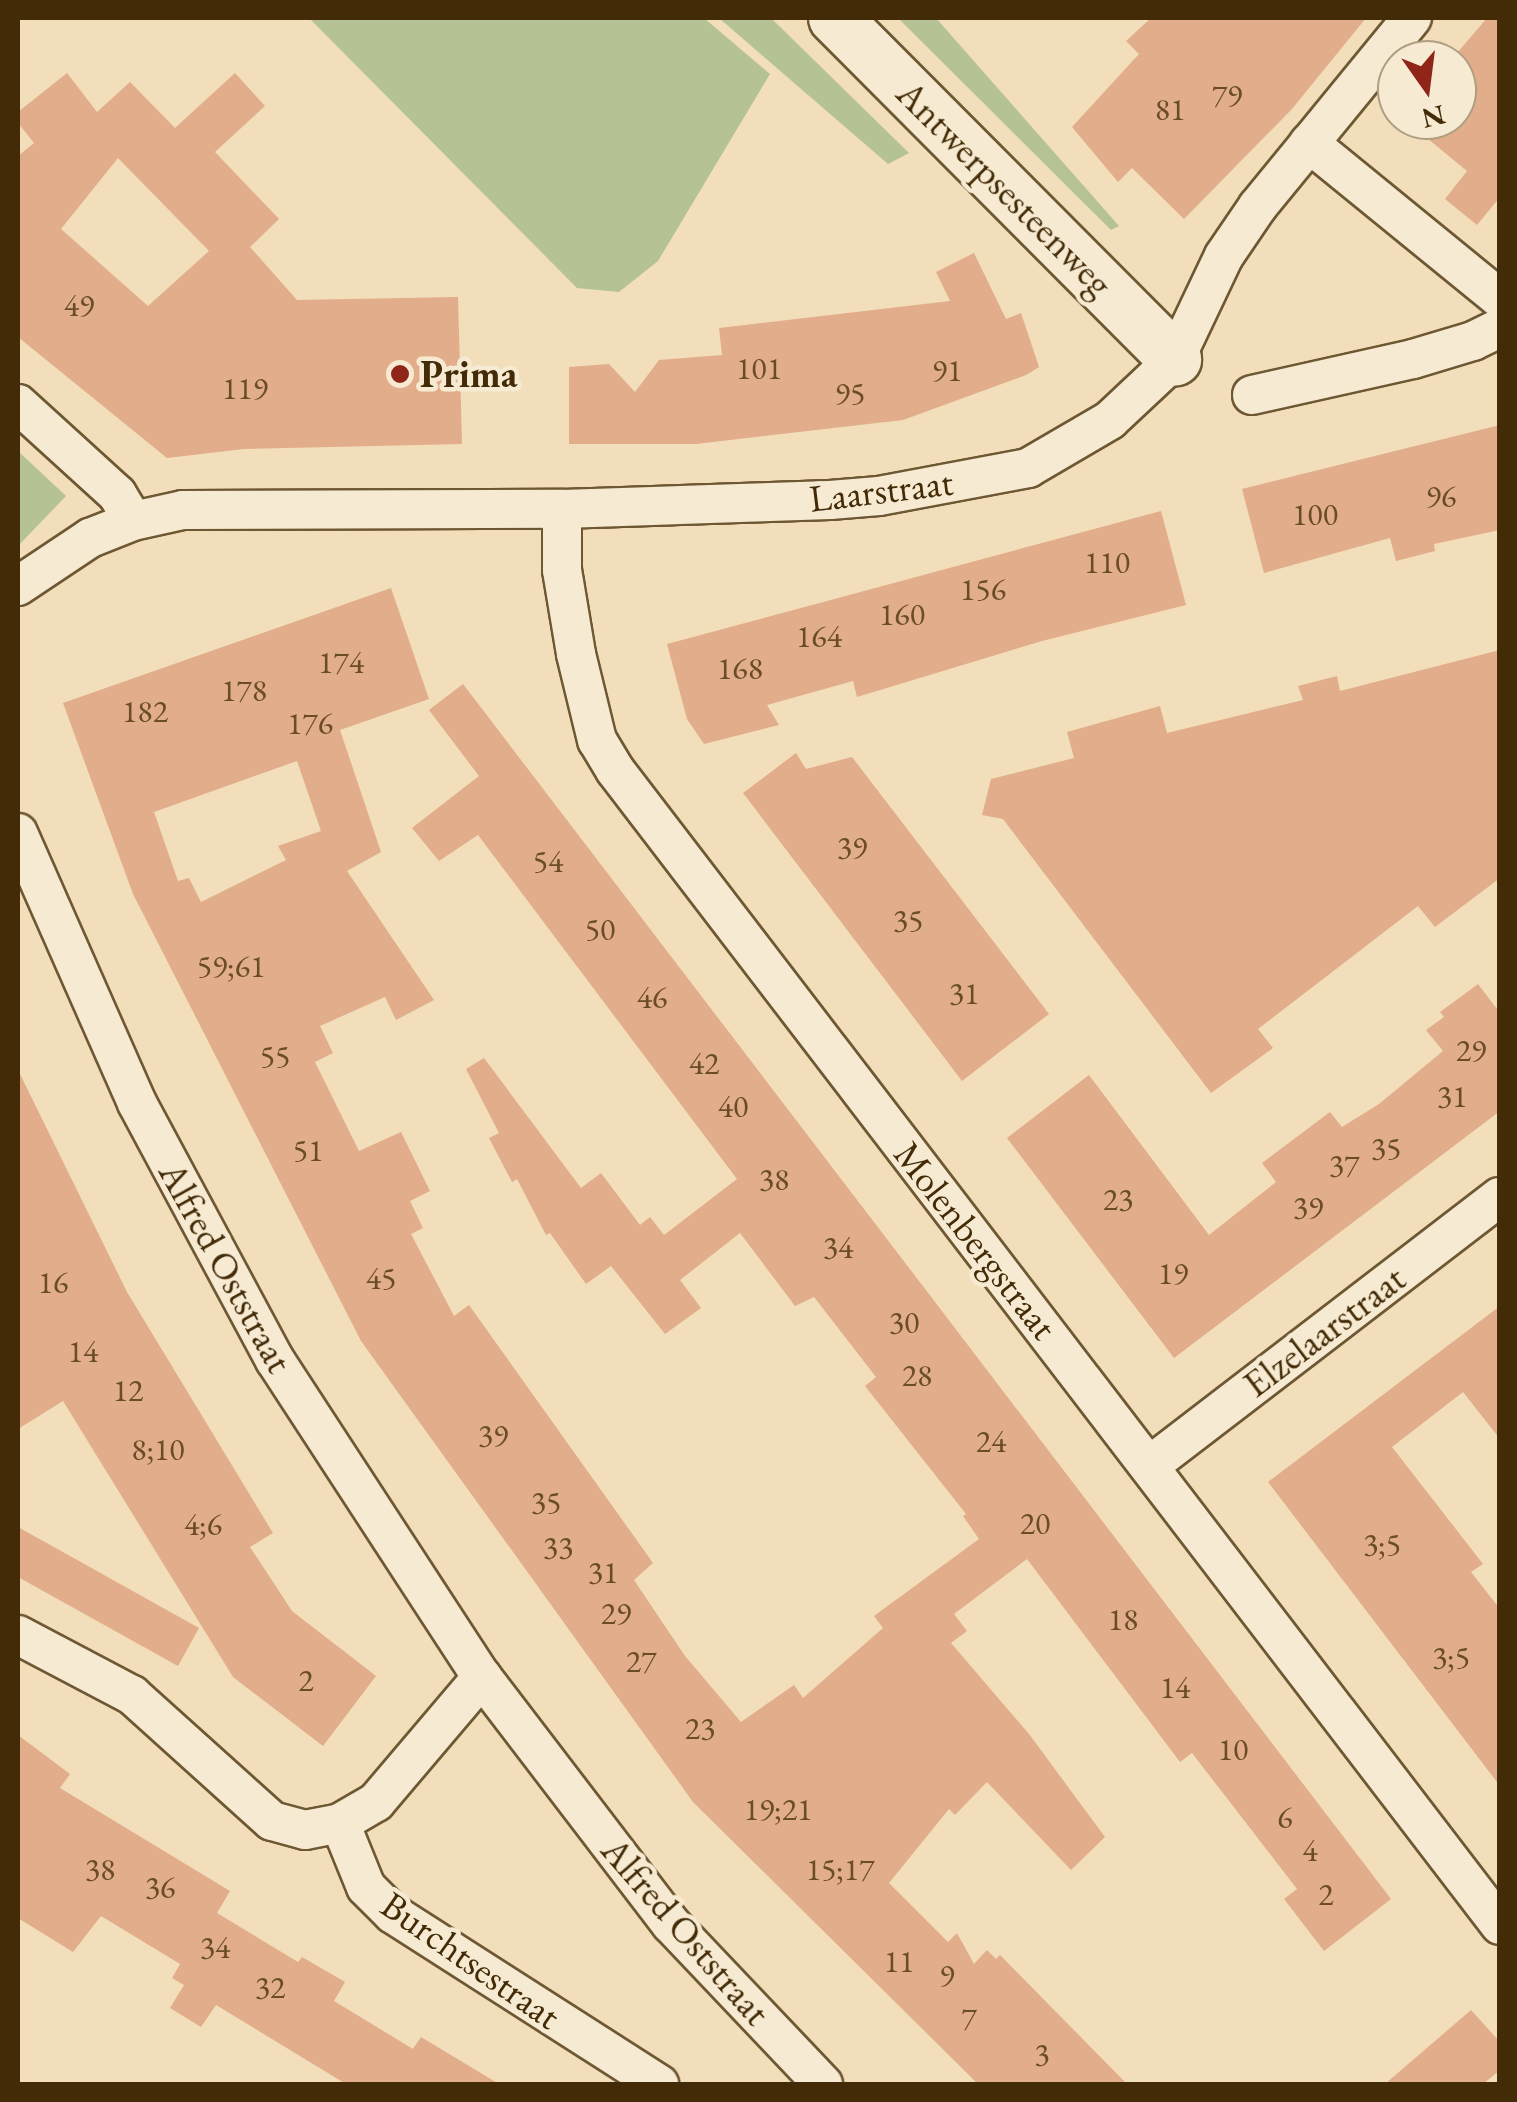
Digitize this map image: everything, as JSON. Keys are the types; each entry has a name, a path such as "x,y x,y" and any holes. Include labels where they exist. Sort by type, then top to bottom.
{"street":[{"name":"Antwerpsesteenweg","path":"835,18 1175,359"},
{"name":"Laarstraat","path":"18,586 90,538 132,521 184,510 562,509 863,497 1028,468 1110,420 1175,359 1224,256 1309,143 1412,18"},
{"path":"1309,143 1500,299"},
{"path":"1252,394 1413,360 1500,328"},
{"path":"18,404 117,494 132,521"},
{"name":"Molenbergstraat","path":"562,509 562,570 576,654 597,740 614,770 1500,1925"},
{"name":"Alfred Oststraat","path":"18,833 137,1103 276,1360 482,1676 671,1924 823,2084"},
{"name":"Elzelaarstraat","path":"1149,1466 1500,1197"},
{"path":"18,1636 132,1695 272,1821 305,1830 340,1822 376,1802 482,1676"},
{"name":"Burchtsestraat","path":"340,1822 366,1887 393,1914 659,2084"}],"green space":[{"path":"309,18 704,18 770,74 658,261 619,292 577,288"},
{"path":"719,18 771,18 909,153 888,164"},
{"path":"898,18 936,18 1119,226 1111,230"},
{"path":"18,451 66,496 18,546"}],"building":[{"path":"1151,18 1366,18 1292,109 1184,219 1132,168 1118,182 1072,127 1139,54 1126,41"},
{"path":"1487,18 1500,18 1500,197 1477,225 1445,199 1467,171 1429,140 1477,140 1477,40 1468,40"},
{"path":"67,73 97,112 130,82 175,128 235,73 265,106 215,152 279,219 250,247 297,300 458,297 462,444 244,449 167,458 18,337 18,156 34,143 18,123 18,112","holes":["118,158 209,251 148,306 61,229"]},
{"path":"974,253 1006,319 1021,313 1039,367 1026,375 903,420 696,444 569,444 569,367 609,364 635,392 659,360 722,355 719,328 950,301 936,272"},
{"path":"1500,425 1500,530 1434,544 1435,551 1396,561 1390,538 1264,573 1242,489"},
{"path":"1161,511 1186,605 1042,641 857,697 853,681 767,705 779,725 704,744 687,719 667,644"},
{"path":"391,588 429,699 340,730 381,852 347,871 434,1000 396,1020 385,997 320,1026 333,1053 315,1062 359,1151 401,1132 430,1191 410,1201 423,1228 411,1234 454,1316 469,1305 653,1563 634,1580 685,1656 741,1722 794,1685 803,1698 883,1628 874,1616 979,1539 963,1516 966,1514 865,1386 876,1377 814,1297 795,1306 740,1233 680,1280 701,1308 665,1334 611,1266 586,1284 550,1233 546,1235 517,1179 512,1182 489,1138 499,1133 466,1069 484,1058 581,1188 601,1173 640,1225 650,1217 664,1235 737,1179 478,835 439,861 412,828 479,776 429,710 463,684 1391,1899 1324,1951 1284,1899 1297,1889 1192,1753 1180,1762 1027,1559 954,1614 967,1631 951,1643 1029,1734 1105,1837 1071,1870 987,1782 955,1815 949,1809 889,1883 948,1942 957,1933 974,1964 987,1950 996,1959 1000,1955 1127,2084 978,2084 693,1802 361,1341 133,894 63,703","holes":["297,761 321,831 278,846 286,860 201,902 189,878 178,881 154,812"]},
{"path":"1500,650 1500,878 1435,927 1418,906 1258,1029 1273,1048 1211,1093 1003,819 982,815 991,779 1074,758 1067,732 1160,706 1167,733 1303,700 1298,686 1337,676 1340,691"},
{"path":"796,753 806,769 852,757 1049,1014 962,1081 743,793"},
{"path":"1478,984 1500,1013 1500,1111 1174,1358 1007,1138 1089,1075 1209,1235 1276,1182 1262,1163 1330,1112 1342,1127 1379,1104 1443,1051 1426,1030 1444,1017 1440,1012"},
{"path":"18,1070 127,1292 273,1533 250,1547 292,1611 376,1676 323,1746 233,1677 63,1401 18,1429"},
{"path":"1500,1306 1500,1439 1463,1392 1392,1447 1483,1564 1471,1572 1500,1609 1500,1786 1268,1482"},
{"path":"18,1527 199,1628 178,1666 18,1577"},
{"path":"18,1735 70,1774 60,1788 230,1891 217,1913 298,1962 302,1957 345,1982 334,2001 413,2049 421,2037 499,2084 346,2084 216,2005 201,2027 170,2008 184,1985 172,1978 180,1964 101,1916 73,1952 18,1918"},
{"path":"1471,2010 1500,2042 1500,2070 1483,2084 1385,2084"}],"place":[{"name":"Prima","path":"400,374"}]}
